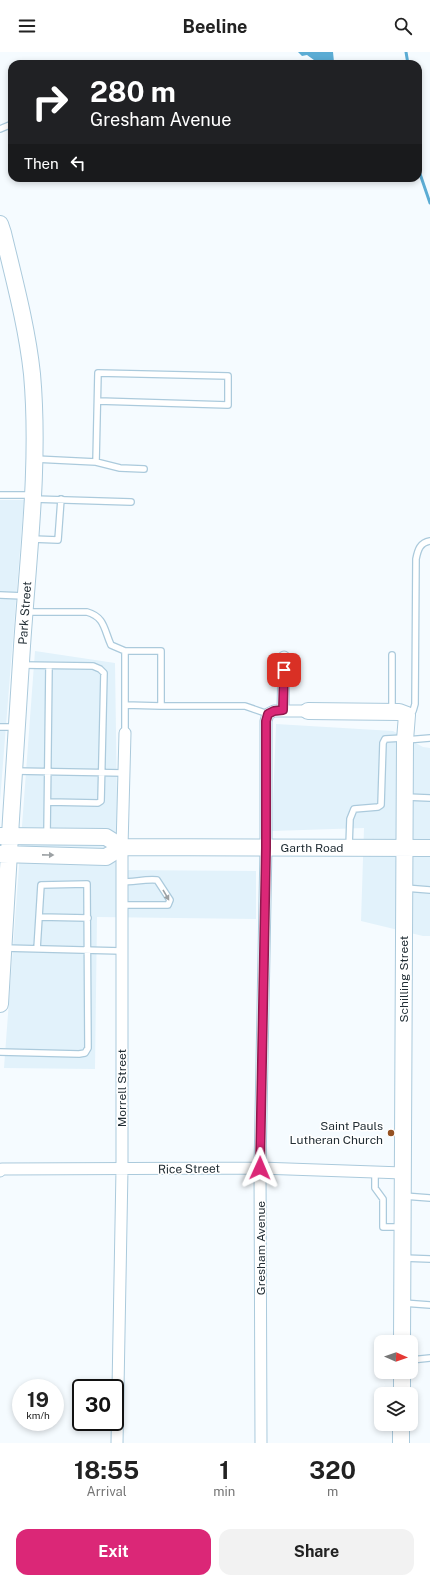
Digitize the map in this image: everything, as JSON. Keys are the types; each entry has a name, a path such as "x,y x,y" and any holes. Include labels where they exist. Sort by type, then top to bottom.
{"street":[{"name":"Park Street","path":"0,224 15,284 32,374 34,422 33,497 14,771 5,836 0,1004"},
{"path":"283,710 284,657"},
{"path":"268,714 274,711 283,710 399,713"},
{"name":"Schilling Street","path":"399,713 405,740 406,798 404,888 402,1335"},
{"name":"Gresham Avenue","path":"261,1443 260,1168 266,848 266,721 268,714"},
{"name":"Morrell Street","path":"117,1443 122,1170 122,847 125,733"},
{"name":"Garth Road","path":"5,836 106,837 122,847 430,848"},
{"path":"5,854 106,857 122,847"},
{"name":"Rice Street","path":"0,1171 2,1169 122,1170 260,1168 403,1173"},
{"path":"401,1431 401,1443"}],"lane":[{"path":"96,462 98,373 228,376 228,405 98,402"},
{"path":"33,458 96,462 120,468 144,469"},
{"path":"0,495 131,502"},
{"path":"30,539 58,540 61,499"},
{"path":"392,655 399,713 413,711 415,704 416,559 418,549 423,543 430,541"},
{"path":"0,595 26,596"},
{"path":"25,612 88,612 95,614 100,619 111,645 125,651 161,651 161,706"},
{"path":"125,651 125,733"},
{"path":"21,665 93,666 100,668 104,673 103,772 101,801 48,802"},
{"path":"48,837 49,666"},
{"path":"125,705 245,706 268,714"},
{"path":"0,727 17,727"},
{"path":"349,848 350,819 354,809 378,807 381,805 383,743 385,739 405,740 430,738"},
{"path":"14,771 124,773"},
{"path":"406,798 430,798"},
{"path":"122,882 134,882 141,879 157,880 170,900 168,905 122,904"},
{"path":"0,1052 79,1054 85,1053 88,1048 87,884 41,885 37,949"},
{"path":"404,888 430,890"},
{"path":"39,917 88,918"},
{"path":"2,947 122,951"},
{"path":"375,1172 375,1188 383,1199 383,1227 403,1227"},
{"path":"403,1196 430,1198"},
{"path":"403,1258 430,1259"},
{"path":"403,1303 430,1305"},
{"path":"418,1359 430,1358"}],"shaded area":[{"path":"0,500 24,500 0,801"},
{"path":"35,651 115,663 118,870 256,871 256,919 97,917 95,1069 4,1068"},
{"path":"276,724 393,731 423,747 430,748 430,936 423,936 361,921 364,828 272,831"}],"water":[{"path":"298,52 333,52 334,60 314,60 307,55 302,56"}],"waterway":[{"path":"406,52 407,60"},
{"path":"422,180 430,203"}],"place":[{"name":"Saint Pauls Lutheran Church","path":"391,1133"}],"route":[{"path":"260,1168 266,848 266,721 268,714 274,711 283,710 284,670"}]}
